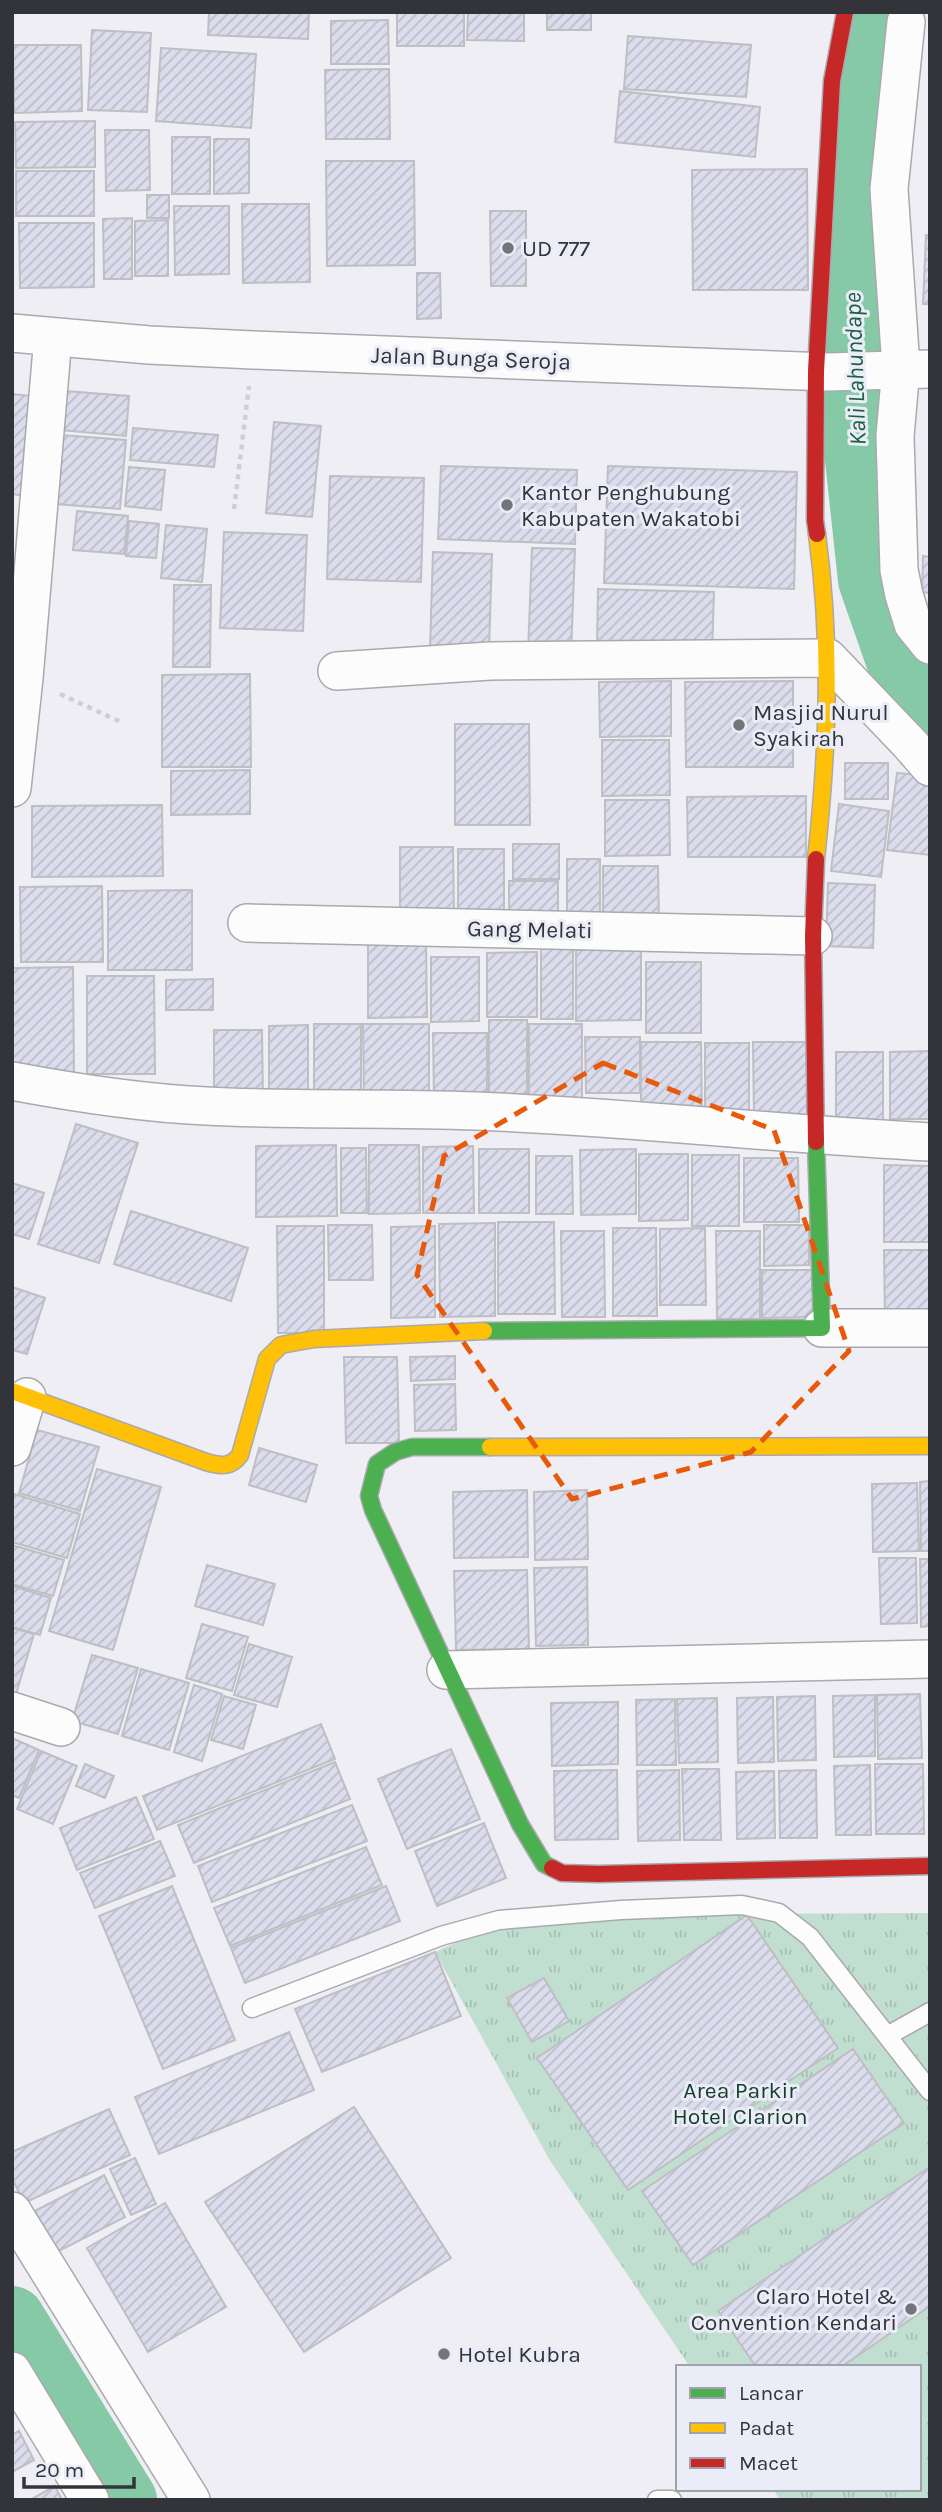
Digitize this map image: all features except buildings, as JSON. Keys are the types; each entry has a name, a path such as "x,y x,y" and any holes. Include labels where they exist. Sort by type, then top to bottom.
{"street":[{"path":"822,1328 813,936 828,658 816,520 832,81 845,12"},
{"path":"906,22 889,189 907,369 895,436 900,570 913,624 930,645"},
{"name":"Jalan Bunga Seroja","path":"12,333 253,350 822,372 907,369"},
{"path":"12,788 53,337"},
{"path":"337,671 490,661 828,658 930,767"},
{"path":"826,718 867,697"},
{"name":"Gang Melati","path":"247,923 813,936"},
{"path":"12,1081 87,1094 204,1106 449,1110 556,1115 817,1136 930,1142"},
{"path":"12,1447 20,1394 206,1462 228,1466 236,1462 240,1455 267,1359 274,1348 314,1339 506,1330 930,1328"},
{"path":"930,1446 412,1447 395,1451 377,1464 369,1496 446,1670 520,1824 544,1864 562,1872 598,1874 930,1866"},
{"path":"446,1670 930,1659"},
{"path":"12,1711 61,1727"},
{"path":"12,2211 191,2500"},
{"path":"12,2371 90,2500"}],"lane":[{"path":"252,2008 441,1936 499,1920 621,1910 742,1905 779,1913 810,1937 930,2091"},
{"path":"889,2035 930,2012"},
{"path":"657,2500 673,2500"}],"path":[{"path":"234,509 253,350"},
{"path":"24,677 121,722"}],"highlighted area":[{"path":"603,1063 774,1130 849,1351 751,1452 572,1499 417,1275 444,1156"}],"green space":[{"name":"Area Parkir Hotel Clarion","path":"930,1913 930,2500 780,2500 774,2491 921,2491 921,2365 689,2365 549,2159 435,1952 516,1915"}],"waterway":[{"name":"Kali Lahundape","path":"871,12 858,119 851,254 855,431 871,580 901,666 930,713"},
{"path":"12,2319 124,2500"}],"traffic: fast":[{"path":"484,1331 822,1328 816,1142"},
{"path":"490,1447 412,1447 395,1452 377,1464 369,1496 373,1510 520,1824 544,1864 552,1868"}],"traffic: slow":[{"path":"816,859 827,697 825,616 817,534"},
{"path":"12,1391 206,1462 225,1465 240,1455 267,1359 281,1345 314,1339 484,1331"},
{"path":"490,1447 930,1446"}],"traffic: jam":[{"path":"817,534 816,371 832,81 845,12"},
{"path":"816,859 813,936 816,1142"},
{"path":"552,1868 562,1873 598,1874 930,1866"}],"place":[{"name":"UD 777","path":"508,248"},
{"name":"Kantor Penghubung Kabupaten Wakatobi","path":"507,505"},
{"name":"Masjid Nurul Syakirah","path":"739,725"},
{"name":"Claro Hotel & Convention Kendari","path":"911,2309"},
{"name":"Hotel Kubra","path":"444,2354"}]}
